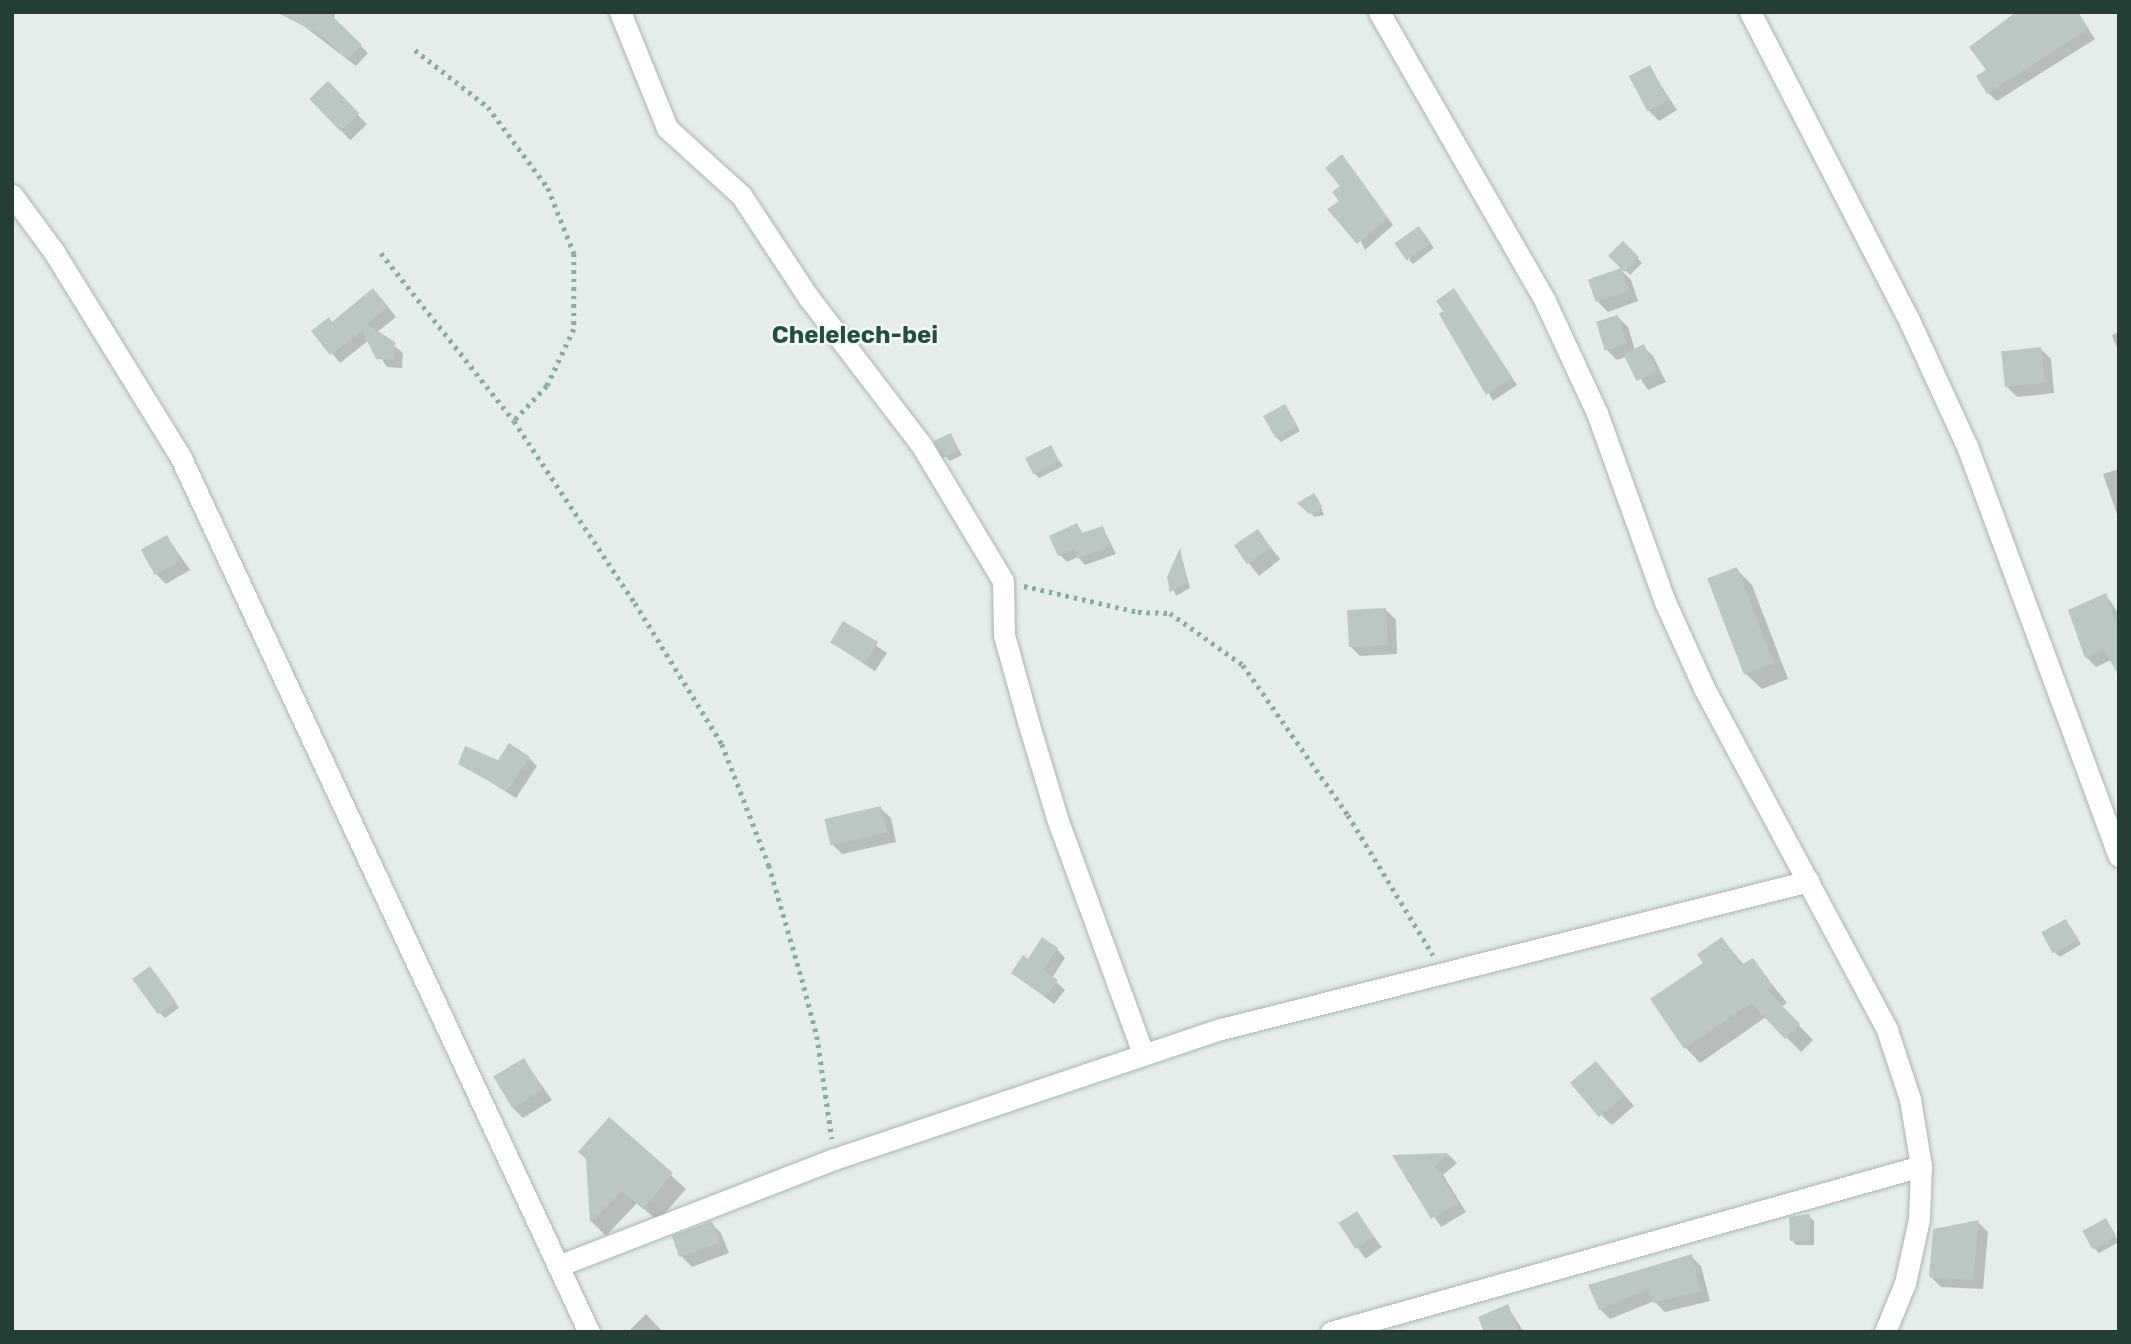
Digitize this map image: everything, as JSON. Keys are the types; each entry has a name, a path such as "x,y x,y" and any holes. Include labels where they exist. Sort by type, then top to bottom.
{"street":[{"path":"620,12 667,128 741,195 809,298 922,446 1003,581 1004,635 1029,725 1058,821 1143,1053"},
{"path":"1378,12 1545,301 1597,413 1665,602 1704,688 1810,881 1887,1030 1910,1099 1921,1166 1919,1219 1905,1283 1885,1332"},
{"path":"1750,12 1908,318 1967,446 2119,856"},
{"path":"12,195 75,285 181,458 479,1105 589,1332"},
{"path":"558,1266 834,1159 1143,1053 1443,971 1810,881"},
{"path":"1331,1332 1921,1166"}],"path":[{"path":"415,50 488,107 548,188 574,253 574,328 547,386 514,421"},
{"path":"381,253 514,421 635,603 722,744 769,865 802,979 828,1097 834,1159"},
{"path":"1003,581 1138,612 1170,613 1243,665 1348,816 1443,971"}],"building":[{"path":"276,12 328,12 362,45 348,60 321,35"},
{"path":"2016,12 2077,12 2088,29 1987,94 1976,76 1986,70 1969,47"},
{"path":"1650,65 1669,100 1648,112 1629,76"},
{"path":"328,81 359,113 341,131 309,99"},
{"path":"1342,154 1388,218 1357,244 1327,209 1339,201 1332,192 1340,186 1325,168"},
{"path":"1419,226 1431,243 1406,260 1394,243"},
{"path":"1623,241 1639,257 1624,272 1608,256"},
{"path":"1621,268 1629,291 1596,302 1588,279"},
{"path":"373,288 388,307 367,324 395,342 394,360 376,359 362,331 330,355 311,331 329,317 332,322"},
{"path":"1454,288 1512,377 1486,395 1439,314 1443,311 1436,301"},
{"path":"1618,315 1627,344 1605,350 1596,322"},
{"path":"1644,344 1657,371 1636,381 1623,354"},
{"path":"2041,347 2045,383 2005,387 2001,351"},
{"path":"1285,404 1297,426 1275,438 1263,416"},
{"path":"951,433 959,450 942,458 934,441"},
{"path":"1051,445 1059,461 1033,474 1025,458"},
{"path":"1314,493 1322,506 1320,511 1309,514 1297,503"},
{"path":"1077,523 1082,533 1103,526 1110,547 1077,558 1074,549 1058,556 1049,536"},
{"path":"1258,529 1271,548 1247,564 1234,545"},
{"path":"167,535 181,560 155,575 141,550"},
{"path":"1180,548 1187,583 1170,592 1167,577"},
{"path":"1737,567 1774,663 1744,675 1707,578"},
{"path":"2106,593 2119,632 2119,677 2104,649 2085,658 2068,610"},
{"path":"1386,608 1388,645 1349,647 1347,610"},
{"path":"843,621 878,642 865,664 830,642"},
{"path":"509,743 530,757 507,791 458,764 465,746 498,760"},
{"path":"881,806 887,832 831,845 824,819"},
{"path":"2066,919 2077,940 2053,953 2041,932"},
{"path":"1042,937 1058,948 1043,970 1058,980 1045,997 1011,973 1023,955 1028,959"},
{"path":"1722,937 1741,965 1753,958 1774,987 1768,991 1800,1024 1785,1039 1751,1003 1684,1049 1650,999 1703,963 1697,954"},
{"path":"150,966 176,1002 158,1015 132,979"},
{"path":"524,1058 543,1090 512,1108 493,1077"},
{"path":"1596,1061 1625,1095 1599,1117 1570,1083"},
{"path":"609,1117 673,1173 643,1209 622,1191 590,1223 586,1159 578,1152"},
{"path":"1449,1153 1435,1166 1458,1203 1431,1219 1392,1155"},
{"path":"1357,1211 1374,1237 1355,1249 1339,1223"},
{"path":"1810,1214 1810,1241 1790,1241 1789,1217"},
{"path":"2106,1218 2116,1236 2093,1249 2082,1231"},
{"path":"1979,1220 1973,1280 1929,1277 1933,1229"},
{"path":"712,1221 720,1243 679,1257 672,1236"},
{"path":"1692,1254 1701,1291 1653,1303 1649,1289 1599,1310 1588,1285"},
{"path":"1508,1304 1519,1332 1484,1332 1478,1317"}],"district":[{"name":"Chelelech-bei","path":"855,336"}]}
